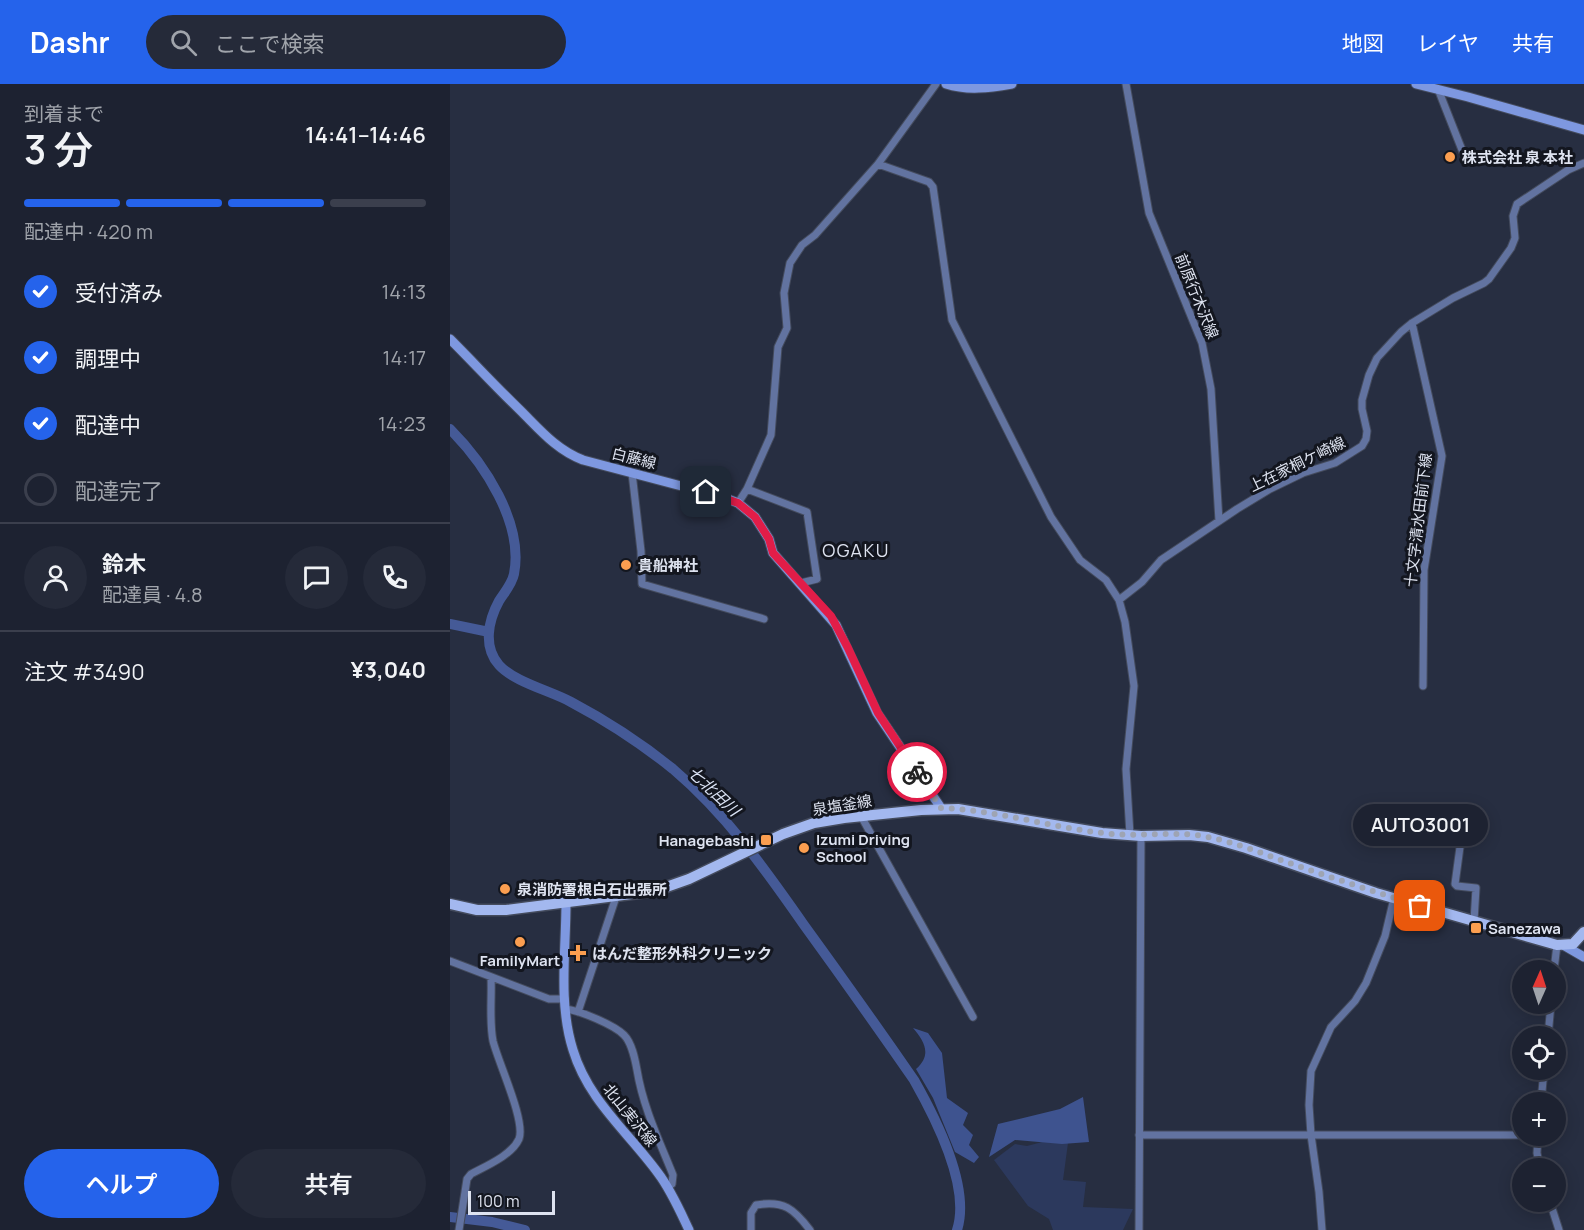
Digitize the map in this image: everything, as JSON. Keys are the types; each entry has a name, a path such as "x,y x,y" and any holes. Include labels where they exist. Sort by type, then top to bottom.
{"main road":[{"name":"泉塩釜線","path":"616,897 671,886 767,841 814,823 941,808 975,810 1102,833 1208,837 1394,898 1561,946"},
{"path":"450,904 492,911 616,897"},
{"path":"1561,946 1573,944 1584,933"}],"street":[{"path":"738,503 747,489 771,435 778,347 787,328 784,293 790,263 802,245 815,236 878,164 936,84"},
{"path":"946,84 975,88 1012,84"},
{"name":"前原行木沢線","path":"1126,84 1149,213 1202,343 1211,390 1219,521"},
{"path":"1416,84 1584,130"},
{"path":"1438,89 1464,155"},
{"name":"上在家桐ケ崎線","path":"1119,600 1142,582 1161,560 1219,521 1270,489 1303,473 1335,464 1362,446 1367,431 1362,400 1369,375 1377,358 1412,323 1489,279 1511,248 1515,237 1513,216 1517,204 1568,170 1584,163"},
{"path":"878,164 929,182 933,187 952,320 1051,517 1080,560 1106,580 1119,600 1125,622 1134,686 1126,769 1136,835 1139,1230"},
{"name":"十文字清水田前下線","path":"1412,323 1442,456 1424,570 1423,686"},
{"name":"白藤線","path":"450,339 558,447 583,460 723,497 738,503 755,517 763,528 773,553 836,625 878,713 941,808"},
{"path":"632,472 641,551 642,584 764,619"},
{"path":"747,489 807,512 818,579 801,583"},
{"path":"861,816 973,1017"},
{"path":"1460,847 1455,884 1476,888 1474,921"},
{"path":"578,1012 616,897"},
{"path":"1322,1230 1311,1135 1309,1105 1311,1071 1331,1027 1355,1001 1366,983 1385,936 1394,898"},
{"name":"北山実沢線","path":"566,903 565,1004 573,1050 587,1083 611,1119 641,1152 667,1187 689,1230"},
{"path":"1557,960 1561,946 1584,957"},
{"path":"450,962 565,1004 626,1036 634,1056 641,1095 673,1175 672,1184 667,1187"},
{"path":"459,1230 467,1179 507,1153 519,1140 516,1110 493,1041 491,977"},
{"path":"1139,1135 1512,1135"},
{"path":"751,1230 751,1213 756,1205 777,1203 799,1215 810,1230"},
{"path":"1553,1212 1559,1230"}],"shaded area":[{"path":"913,1028 928,1033 942,1053 947,1098 968,1113 963,1125 973,1135 969,1145 979,1157 974,1163 955,1152 933,1098 916,1069 924,1059 925,1048"},
{"path":"1083,1097 1089,1142 1062,1144 1015,1140 989,1157 998,1124 1060,1109"},
{"path":"1046,1141 1068,1143 1063,1180 1086,1182 1083,1207 1133,1209 1123,1230 1053,1230 1049,1219 1028,1206 994,1160 1015,1144 1027,1146"}],"waterway":[{"name":"七北田川","path":"450,429 488,476 507,515 513,535 516,555 514,574 495,609 490,625 489,642 494,658 499,665 514,676 584,709 649,751 692,786 744,843 775,883 914,1080 941,1132 955,1173 960,1213 957,1230"},
{"path":"450,624 489,632"},
{"path":"450,1217 492,1222 525,1230"}],"way so far":[{"path":"917,772 941,808 975,810 1102,833 1208,837 1420,906"}],"place":[{"name":"株式会社 泉 本社","path":"1450,157"},
{"name":"貴船神社","path":"626,565"},
{"name":"Hanagebashi","path":"766,840"},
{"name":"Izumi Driving School","path":"804,848"},
{"name":"泉消防署根白石出張所","path":"505,889"},
{"name":"AUTO3001","path":"1420,906"},
{"name":"Sanezawa","path":"1476,928"},
{"name":"FamilyMart","path":"520,942"},
{"name":"はんだ整形外科クリニック","path":"578,953"}],"district":[{"name":"OGAKU","path":"856,550"}],"route":[{"path":"706,492 738,503 755,517 769,539 773,553 831,616 878,713 917,772"}]}
